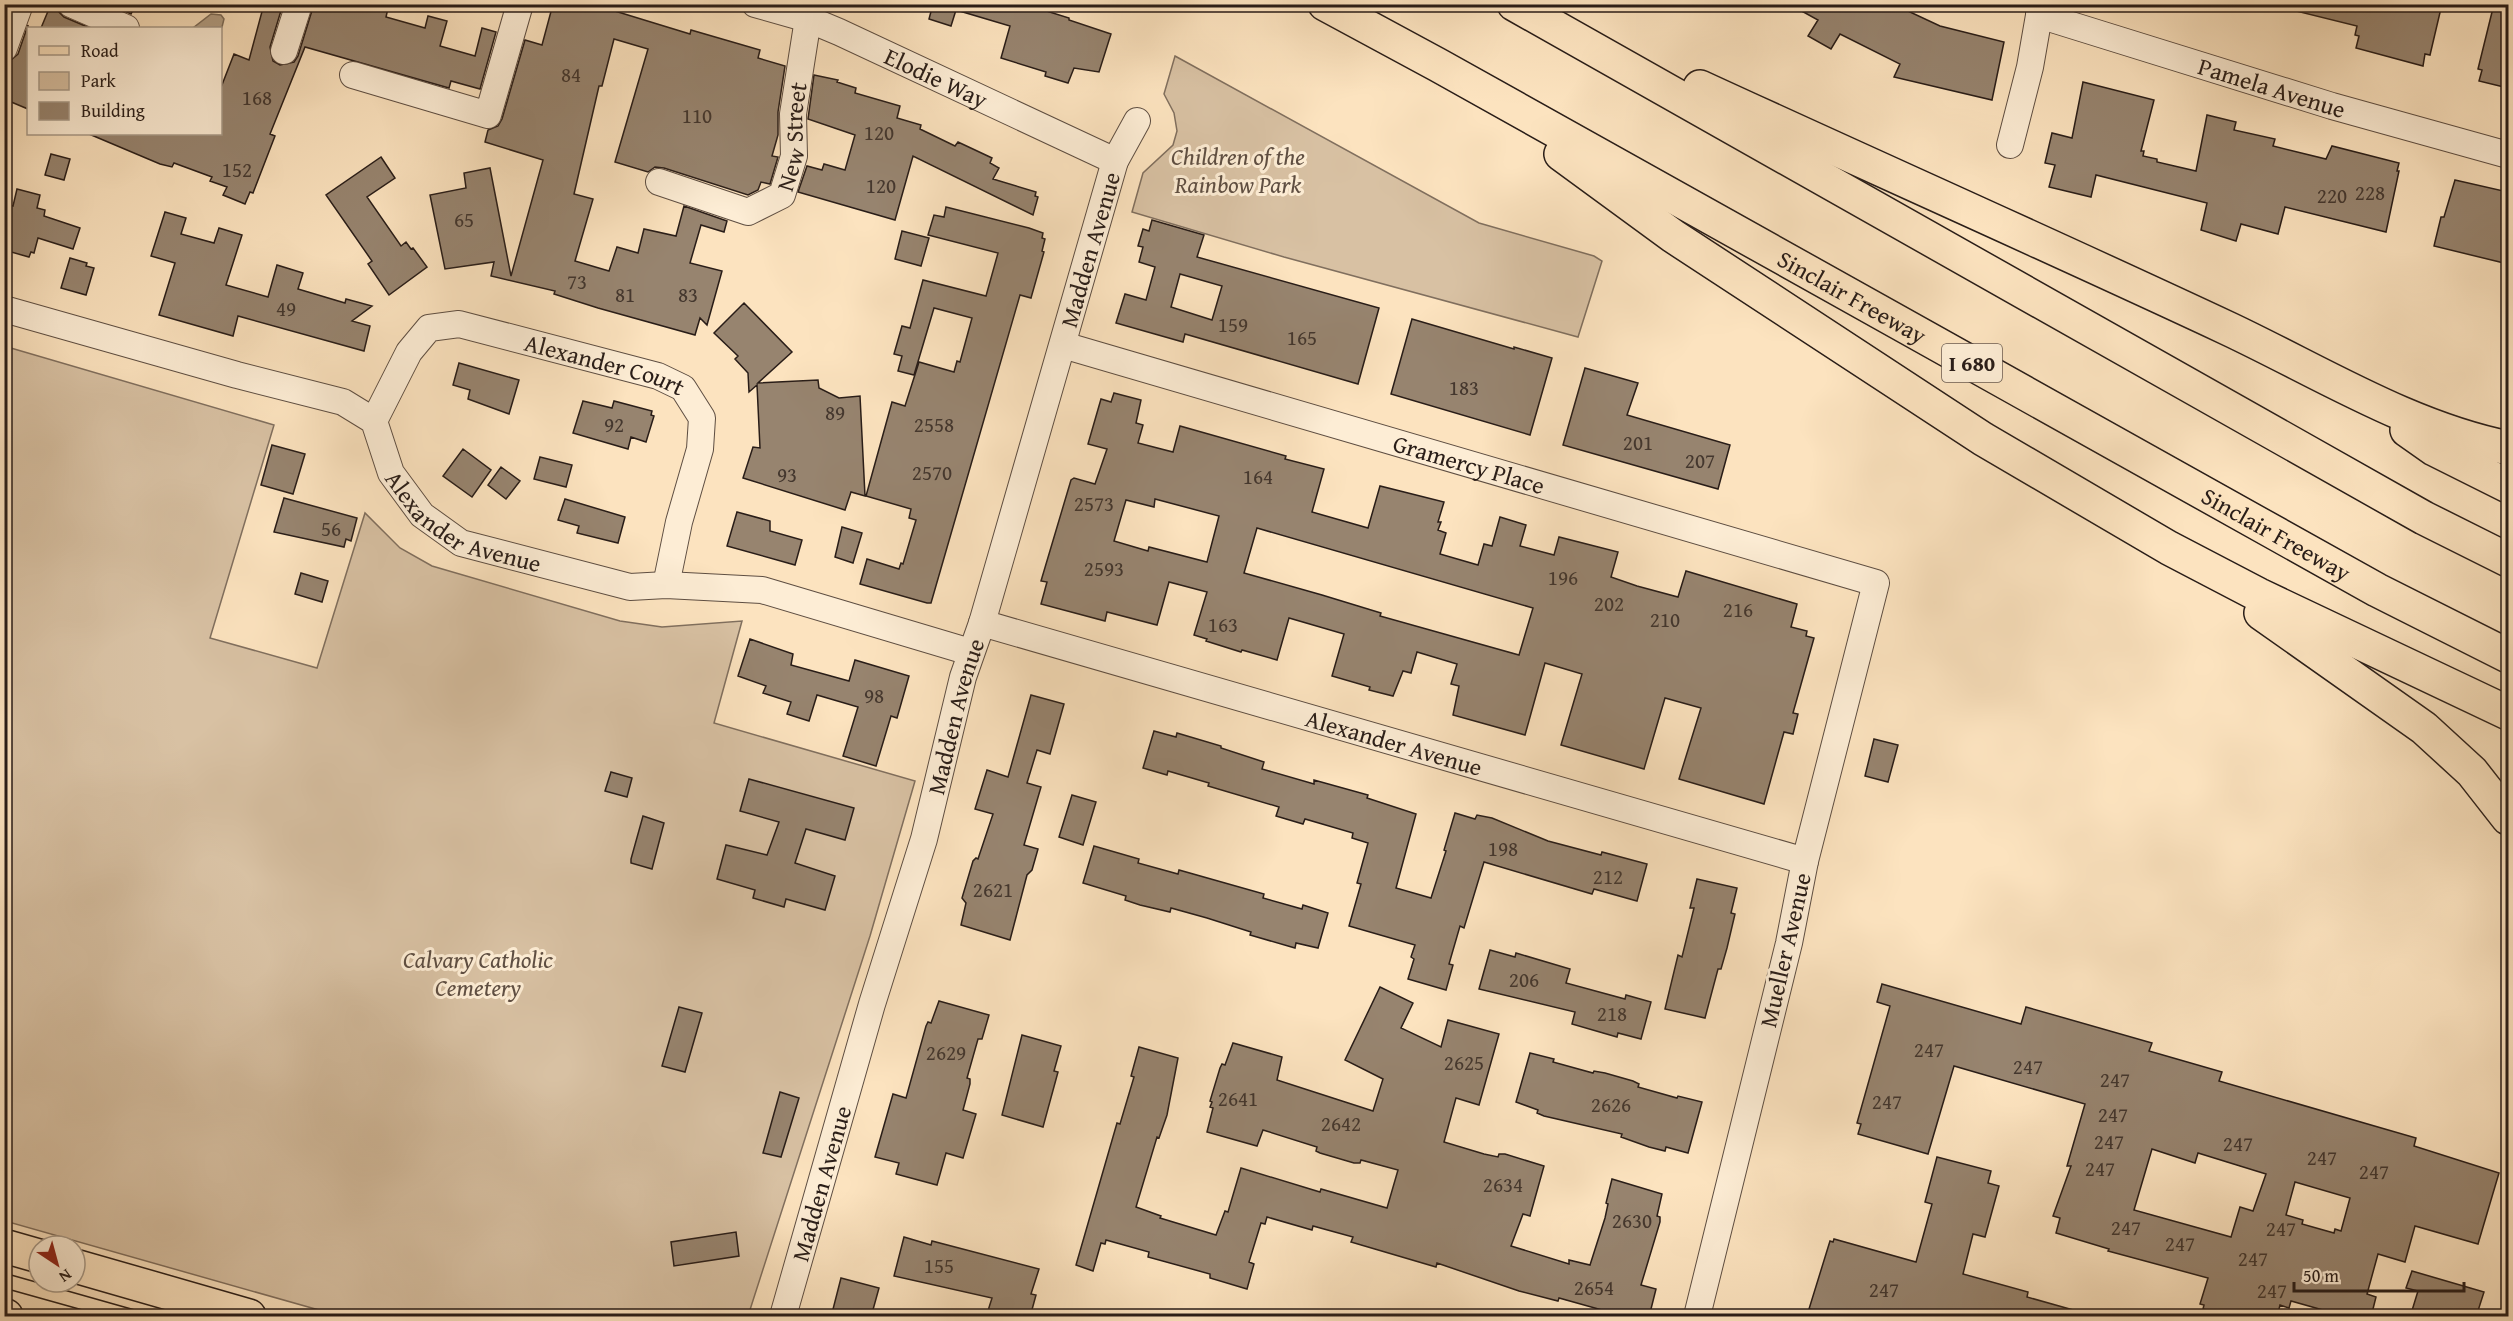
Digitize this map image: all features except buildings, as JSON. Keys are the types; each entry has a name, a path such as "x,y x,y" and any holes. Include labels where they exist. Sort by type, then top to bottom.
{"main road":[{"name":"Sinclair Freeway","path":"1325,4 2377,590 2508,656"},
{"path":"1514,4 2424,518 2508,560"},
{"path":"1519,4 2229,329 2423,423 2485,443 2508,447"},
{"path":"1438,65 1673,236 1983,439 2169,548 2259,595 2508,712"},
{"path":"2336,381 2434,449 2508,486"},
{"path":"2169,548 2424,728 2472,772 2508,818"},
{"path":"4,1246 27,1253"},
{"path":"87,1270 249,1317"}],"street":[{"path":"4,48 20,4"},
{"path":"71,4 124,27"},
{"path":"284,51 298,4"},
{"path":"353,75 488,115 520,4"},
{"name":"Elodie Way","path":"755,4 808,19 1115,161"},
{"path":"2010,145 2030,67 2040,10"},
{"name":"Pamela Avenue","path":"2040,10 2332,106 2508,155"},
{"name":"New Street","path":"659,182 748,212 782,195 794,156 793,114 808,19"},
{"name":"Madden Avenue","path":"783,1317 872,1004 924,839 970,652 982,623 1115,161 1137,121"},
{"path":"4,309 237,375 344,402 374,421"},
{"name":"Alexander Court","path":"374,421 409,352 429,328 459,324 658,376 683,388 702,418 700,449 679,522 666,585"},
{"name":"Gramercy Place","path":"1063,345 1876,583"},
{"name":"Alexander Avenue","path":"374,421 391,473 422,515 461,543 630,587 666,585 762,590 970,652"},
{"name":"Mueller Avenue","path":"1697,1317 1789,943 1806,861 1876,583"},
{"name":"Alexander Avenue","path":"982,623 1806,861"}],"green space":[{"name":"Children of the Rainbow Park","path":"1175,56 1479,223 1594,256 1602,261 1578,337 1284,257 1132,212 1143,173 1173,145 1177,131 1174,113 1164,94"},
{"name":"Calvary Catholic Cemetery","path":"4,346 274,425 210,638 317,668 365,513 400,548 432,566 620,621 662,627 742,621 714,723 915,781 870,936 748,1316 340,1316 87,1244 87,1234 51,1234 5,1221"}],"shaded area":[{"path":"211,14 221,15 224,19 222,27 194,27"}],"tram line":[{"path":"4,1273 156,1316"},
{"path":"4,1288 104,1316"}]}
